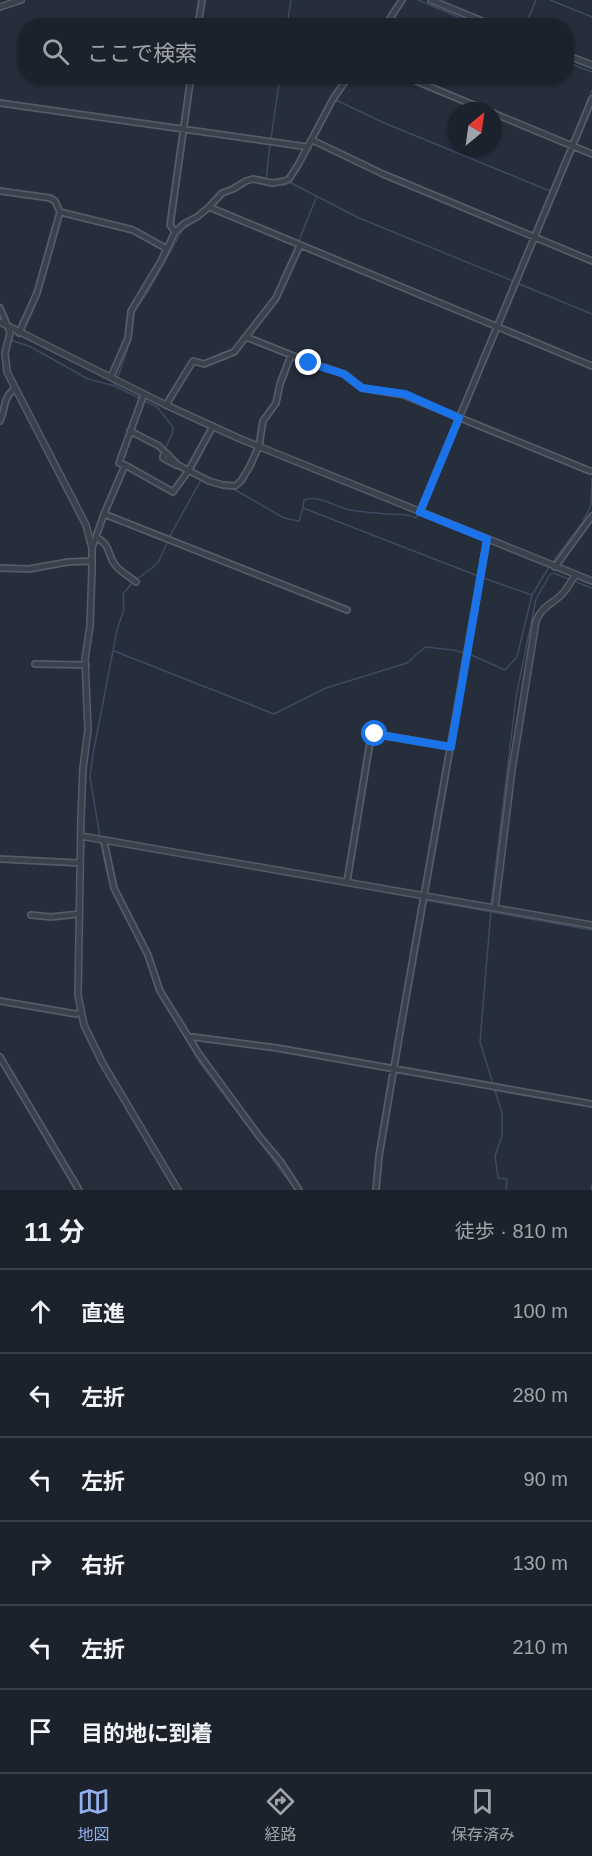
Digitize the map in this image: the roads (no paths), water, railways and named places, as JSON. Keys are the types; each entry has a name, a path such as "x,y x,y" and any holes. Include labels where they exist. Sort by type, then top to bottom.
{"street":[{"path":"0,7 21,0"},
{"path":"199,18 202,0"},
{"path":"390,18 402,0"},
{"path":"431,0 475,18"},
{"path":"574,58 592,65"},
{"path":"175,232 170,225 190,84"},
{"path":"111,377 128,338 130,311 147,286 175,232 185,223 197,217 222,193 251,179 272,183 285,181 292,176 343,84"},
{"path":"423,84 466,102"},
{"path":"420,512 592,99"},
{"path":"0,103 308,147"},
{"path":"502,117 592,154"},
{"path":"312,140 383,174 592,261"},
{"path":"0,191 50,198 55,201 60,212 37,293 19,333"},
{"path":"209,207 592,366"},
{"path":"60,212 133,230 167,249"},
{"path":"166,405 194,361 204,364 234,352 276,298 300,245"},
{"path":"0,309 10,333 5,363 15,388 86,525 92,548 90,626 86,666 88,730 83,768 77,972 81,1012 90,1041 178,1190"},
{"path":"0,322 213,426 592,581"},
{"path":"246,337 344,374 362,388 405,394 590,471"},
{"path":"130,431 159,446 178,465 209,481 235,486 250,466 259,446 263,421 276,403 280,384 291,355"},
{"path":"0,420 4,402 15,388"},
{"path":"144,394 119,463 173,492 189,470 213,426"},
{"path":"92,548 125,465"},
{"path":"104,514 347,610"},
{"path":"555,567 592,516"},
{"path":"96,537 105,544 117,567 136,582"},
{"path":"376,1190 393,1069 487,539"},
{"path":"0,568 29,569 68,562 92,561"},
{"path":"495,908 512,771 536,621 540,610 565,592 576,575"},
{"path":"36,664 86,666"},
{"path":"347,882 370,736 375,734 451,747"},
{"path":"81,836 592,925"},
{"path":"104,841 114,888 148,955 160,991 199,1054 253,1129 280,1161 299,1190"},
{"path":"0,859 80,863"},
{"path":"31,915 79,914"},
{"path":"0,1001 76,1014 81,1012"},
{"path":"189,1038 277,1048 592,1104"},
{"path":"0,1057 79,1190"}],"waterway":[{"path":"288,18 291,0"},
{"path":"393,18 405,0"},
{"path":"418,0 460,18"},
{"path":"528,18 536,0"},
{"path":"550,0 592,17"},
{"path":"574,65 592,72"},
{"path":"186,127 192,84"},
{"path":"271,139 279,84"},
{"path":"314,139 347,84"},
{"path":"571,143 592,90"},
{"path":"336,100 382,122 550,191"},
{"path":"175,228 186,132"},
{"path":"266,181 270,144"},
{"path":"532,234 569,147"},
{"path":"292,178 309,149"},
{"path":"115,385 131,339 134,312 183,229 200,218 224,196 246,184 254,182 274,186 283,184"},
{"path":"289,182 359,218 513,281"},
{"path":"290,263 316,198"},
{"path":"496,323 531,239"},
{"path":"517,283 592,314"},
{"path":"470,387 494,327"},
{"path":"198,359 204,361 233,349 245,335"},
{"path":"11,338 88,379 115,386 157,407 173,427 165,449"},
{"path":"163,460 185,473"},
{"path":"189,474 207,482"},
{"path":"552,563 582,523 591,505 592,478"},
{"path":"136,580 158,563 172,532 201,480"},
{"path":"211,484 232,488 284,518 299,521 303,508 478,576"},
{"path":"303,507 304,500 315,499 355,511 406,515 416,518 418,513"},
{"path":"114,651 274,714 326,688 407,663 425,647 469,654 505,670 517,657 532,595 549,567"},
{"path":"491,905 516,697 536,599 553,573 592,588"},
{"path":"483,578 532,595"},
{"path":"100,837 90,777 117,630 124,609 123,594 132,583"},
{"path":"101,842 111,886 123,910"},
{"path":"425,900 592,930"},
{"path":"491,910 480,1042 502,1113 502,1136 495,1156 498,1178 507,1179 506,1190"},
{"path":"131,925 158,991 200,1063 296,1190"},
{"path":"591,1190 592,1185"}]}
